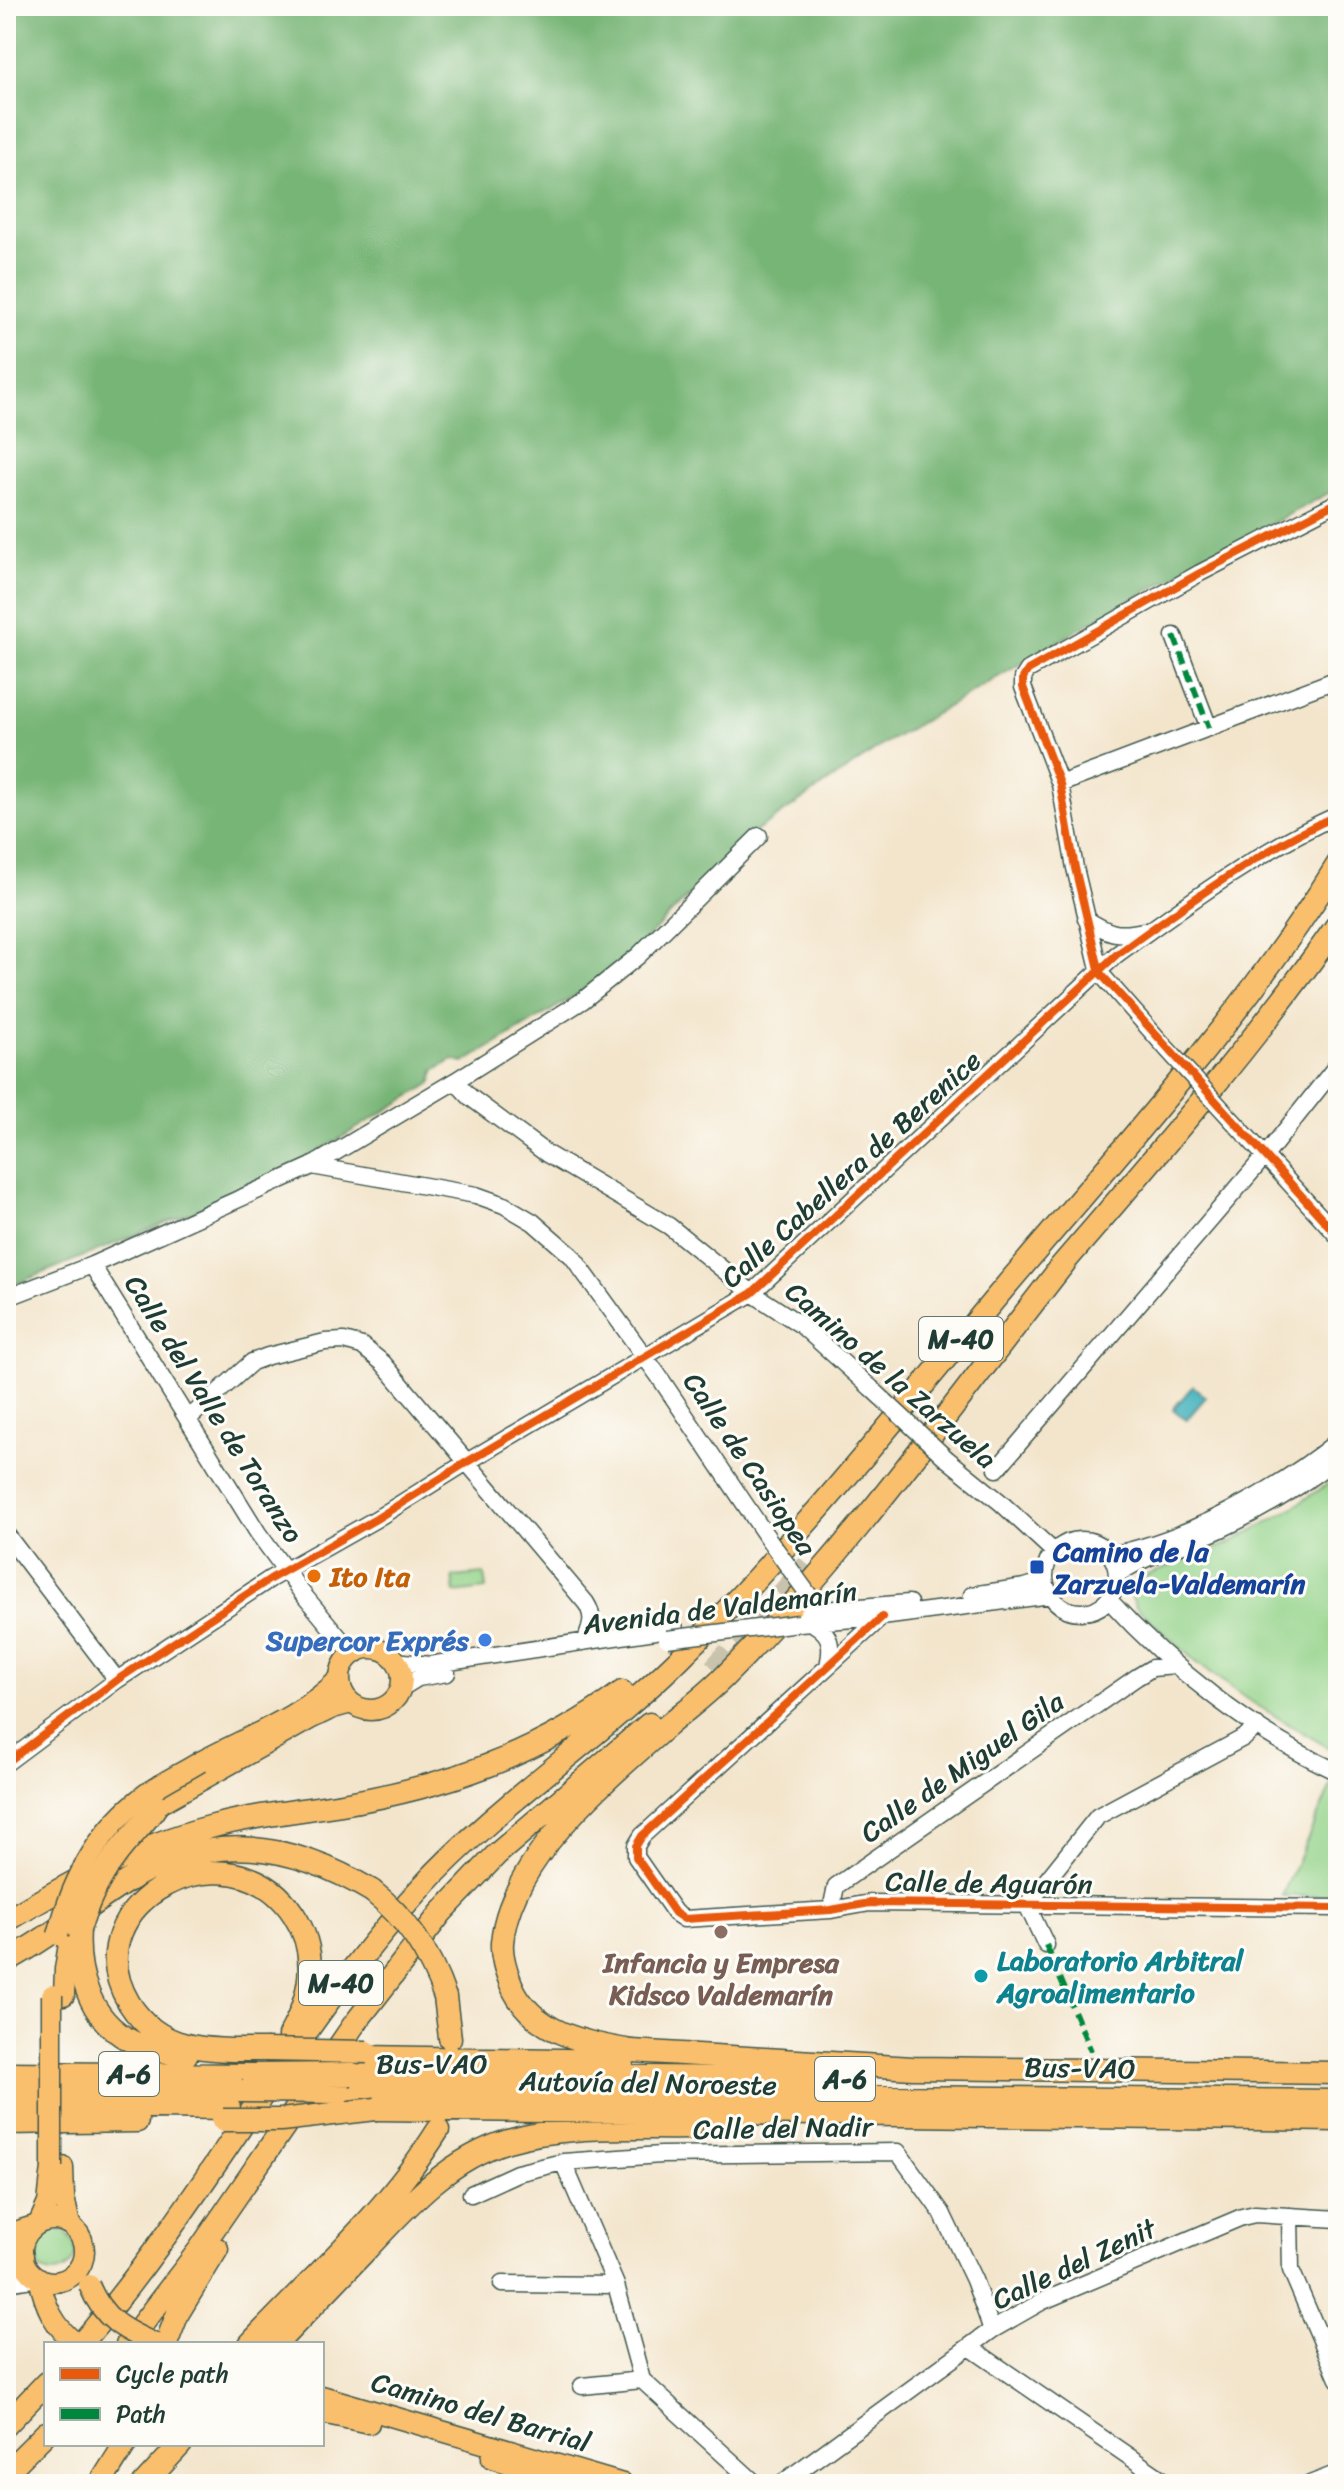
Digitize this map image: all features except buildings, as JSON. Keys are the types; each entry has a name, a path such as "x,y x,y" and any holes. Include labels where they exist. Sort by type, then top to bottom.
{"highway":[{"name":"M-40","path":"81,2342 120,2299 356,1962 420,1888 476,1832 673,1665 757,1578 1215,1040 1338,864"},
{"name":"M-40","path":"808,1565 1233,1063 1298,981 1338,924"},
{"path":"1065,1262 820,1574 725,1677 575,1812 530,1868 507,1915 502,1945 505,1969 515,1993 532,2015 557,2033 586,2043 632,2051 913,2068 1338,2073"},
{"path":"6,1921 94,1871 166,1840 241,1819 408,1791 455,1779 509,1758 579,1722 619,1695 757,1578"},
{"name":"M-40","path":"129,2342 200,2249 353,2026 441,1913 497,1854 714,1669"},
{"path":"157,1805 147,1822 106,1870 69,1932 94,2007 109,2024 131,2041 158,2051 190,2055 246,2083"},
{"path":"6,1961 42,1941 144,1872 176,1859 243,1848 285,1853 323,1864 372,1891 400,1916 420,1943 445,1997 450,2038"},
{"path":"176,2221 301,2015 309,1988 310,1957 301,1928 291,1911 263,1885 242,1875 215,1871 175,1879 143,1900 125,1925 118,1950 118,1976 122,1990 134,2012 151,2029 185,2045 207,2048 246,2083"},
{"path":"167,2342 178,2313 203,2270 296,2128 353,2026"},
{"path":"356,2069 432,2057 772,2061"},
{"name":"Autovía del Noroeste","path":"6,2105 246,2083 356,2069 1338,2083"},
{"name":"Bus-VAO","path":"356,2069 1338,2101"},
{"name":"Autovía del Noroeste","path":"6,2073 246,2083 376,2109 1338,2120"},
{"path":"6,2089 246,2083"},
{"path":"6,2123 246,2083"},
{"path":"278,2342 409,2202 469,2159 506,2142 541,2134 582,2130 1026,2124 1044,2118"},
{"path":"252,2342 392,2193 438,2130"},
{"path":"6,2236 35,2226"},
{"path":"6,2425 44,2385"},
{"path":"6,2473 44,2435"},
{"path":"100,2484 124,2446"},
{"path":"132,2484 162,2446"},
{"path":"144,2484 179,2446"}],"main road":[{"path":"362,1649 377,1649 396,1661 402,1675 400,1689 390,1704 368,1710 351,1703 342,1692 342,1667 353,1654 362,1649"},
{"path":"152,2342 108,2317 95,2300 82,2260 82,2240 70,2225 57,2167 58,1995 69,1932 71,1891 102,1837 122,1814 147,1794 303,1707 340,1678"},
{"path":"157,1805 310,1719 351,1703"},
{"path":"57,2167 48,2203 24,2238 26,2264 51,2317 77,2342"},
{"path":"35,2226 54,2220 70,2225"},
{"path":"26,2264 53,2281 73,2274 82,2260"},
{"name":"Camino del Barrial","path":"324,2397 623,2484"},
{"name":"Camino del Barrial","path":"324,2413 344,2416 574,2484"}],"street":[{"path":"1338,502 1200,573 1028,670 1023,678 1023,687 1060,784 1086,919 1100,973 1338,1236"},
{"path":"1174,636 1209,728"},
{"path":"1060,784 1338,679"},
{"name":"Calle Cabellera de Berenice","path":"6,1763 117,1680 285,1570 376,1519 752,1293 1116,955 1336,812"},
{"path":"6,1298 92,1265 312,1166 455,1081 582,1001 638,956 759,836"},
{"path":"1086,919 1111,933 1124,935 1152,929"},
{"path":"1000,1502 994,1482 997,1469 1265,1156 1338,1064"},
{"name":"Camino de la Zarzuela","path":"455,1081 470,1097 547,1154 669,1226 752,1293 801,1325 1053,1551"},
{"name":"Calle de Casiopea","path":"312,1166 476,1195 533,1222 572,1256 767,1537 810,1615 840,1646"},
{"name":"Calle del Valle de Toranzo","path":"92,1265 258,1533 353,1654"},
{"path":"188,1419 252,1362 325,1342 344,1341 362,1346 383,1363 586,1603 593,1620 586,1640"},
{"path":"1110,1555 1134,1550 1215,1518 1308,1465 1338,1441"},
{"path":"1118,1574 1137,1561 1220,1529 1270,1504 1338,1457"},
{"path":"965,1474 997,1469"},
{"path":"6,1534 117,1680"},
{"path":"1083,1539 1101,1546 1110,1555 1118,1574 1116,1588 1109,1600 1094,1611 1075,1612 1057,1604 1048,1588 1044,1568 1053,1551 1063,1543 1083,1539"},
{"name":"Avenida de Valdemarín","path":"400,1689 418,1678 431,1675 671,1634 1025,1587 1048,1588"},
{"name":"Avenida de Valdemarín","path":"810,1615 882,1617 1048,1588"},
{"path":"1109,1600 1176,1666 1292,1749 1338,1772"},
{"path":"840,1646 882,1617"},
{"name":"Avenida de Valdemarín","path":"396,1661 429,1665 586,1640 671,1634"},
{"path":"1137,1677 1150,1660 1152,1644"},
{"name":"Calle de Aguarón","path":"840,1646 828,1666 642,1836 636,1846 636,1857 675,1913 684,1919 831,1910 870,1903 1338,1908"},
{"name":"Calle de Miguel Gila","path":"831,1910 836,1886 1137,1677 1152,1668 1176,1666"},
{"path":"1046,1945 1027,1905 1098,1816 1245,1737 1257,1726"},
{"name":"Calle del Nadir","path":"471,2194 517,2173 563,2162 661,2155 898,2152 942,2213 974,2280 992,2330"},
{"path":"563,2162 616,2285 642,2380 756,2484"},
{"name":"Calle del Zenit","path":"781,2484 992,2330 1041,2302 1242,2217 1255,2214 1338,2219"},
{"path":"1290,2216 1291,2270 1338,2379"},
{"path":"8,2283 26,2264"},
{"path":"502,2284 616,2285"},
{"path":"971,2348 1169,2484"},
{"path":"582,2386 642,2380"},
{"path":"1310,2484 1338,2473"}],"green space":[{"path":"6,6 1338,6 1338,488 1105,614 884,744 745,839 634,951 580,993 464,1063 453,1060 434,1071 432,1083 302,1161 209,1205 6,1288"},
{"path":"1338,1477 1338,1739 1334,1743 1334,1751 1245,1698 1195,1661 1136,1607 1130,1594 1133,1582 1140,1578 1230,1543 1291,1509"},
{"path":"484,1574 486,1589 455,1593 453,1577"},
{"path":"1331,1786 1338,1790 1338,1896 1282,1896"},
{"path":"53,2229 69,2235 75,2251 69,2267 53,2273 37,2267 31,2251 37,2235"}],"water":[{"path":"1193,1386 1206,1397 1186,1420 1173,1409"}],"tunnel":[{"path":"714,1669 808,1565"}],"marked path":[{"path":"1174,636 1209,728"},
{"path":"1046,1945 1091,2051"}],"cycle path":[{"path":"1338,502 1200,573 1028,670 1023,678 1023,687 1060,784 1075,868 1100,973 1338,1236"},
{"path":"6,1763 117,1680 270,1579 376,1519 752,1293 1116,955 1252,861 1338,815"},
{"path":"882,1617 642,1836 636,1846 636,1857 675,1913 684,1919 831,1910 870,1903 1338,1908"}],"place":[{"name":"Camino de la Zarzuela-Valdemarín","path":"1037,1567"},
{"name":"Ito Ita","path":"314,1576"},
{"name":"Supercor Exprés","path":"485,1640"},
{"name":"Infancia y Empresa Kidsco Valdemarín","path":"721,1932"},
{"name":"Laboratorio Arbitral Agroalimentario","path":"981,1976"}]}
